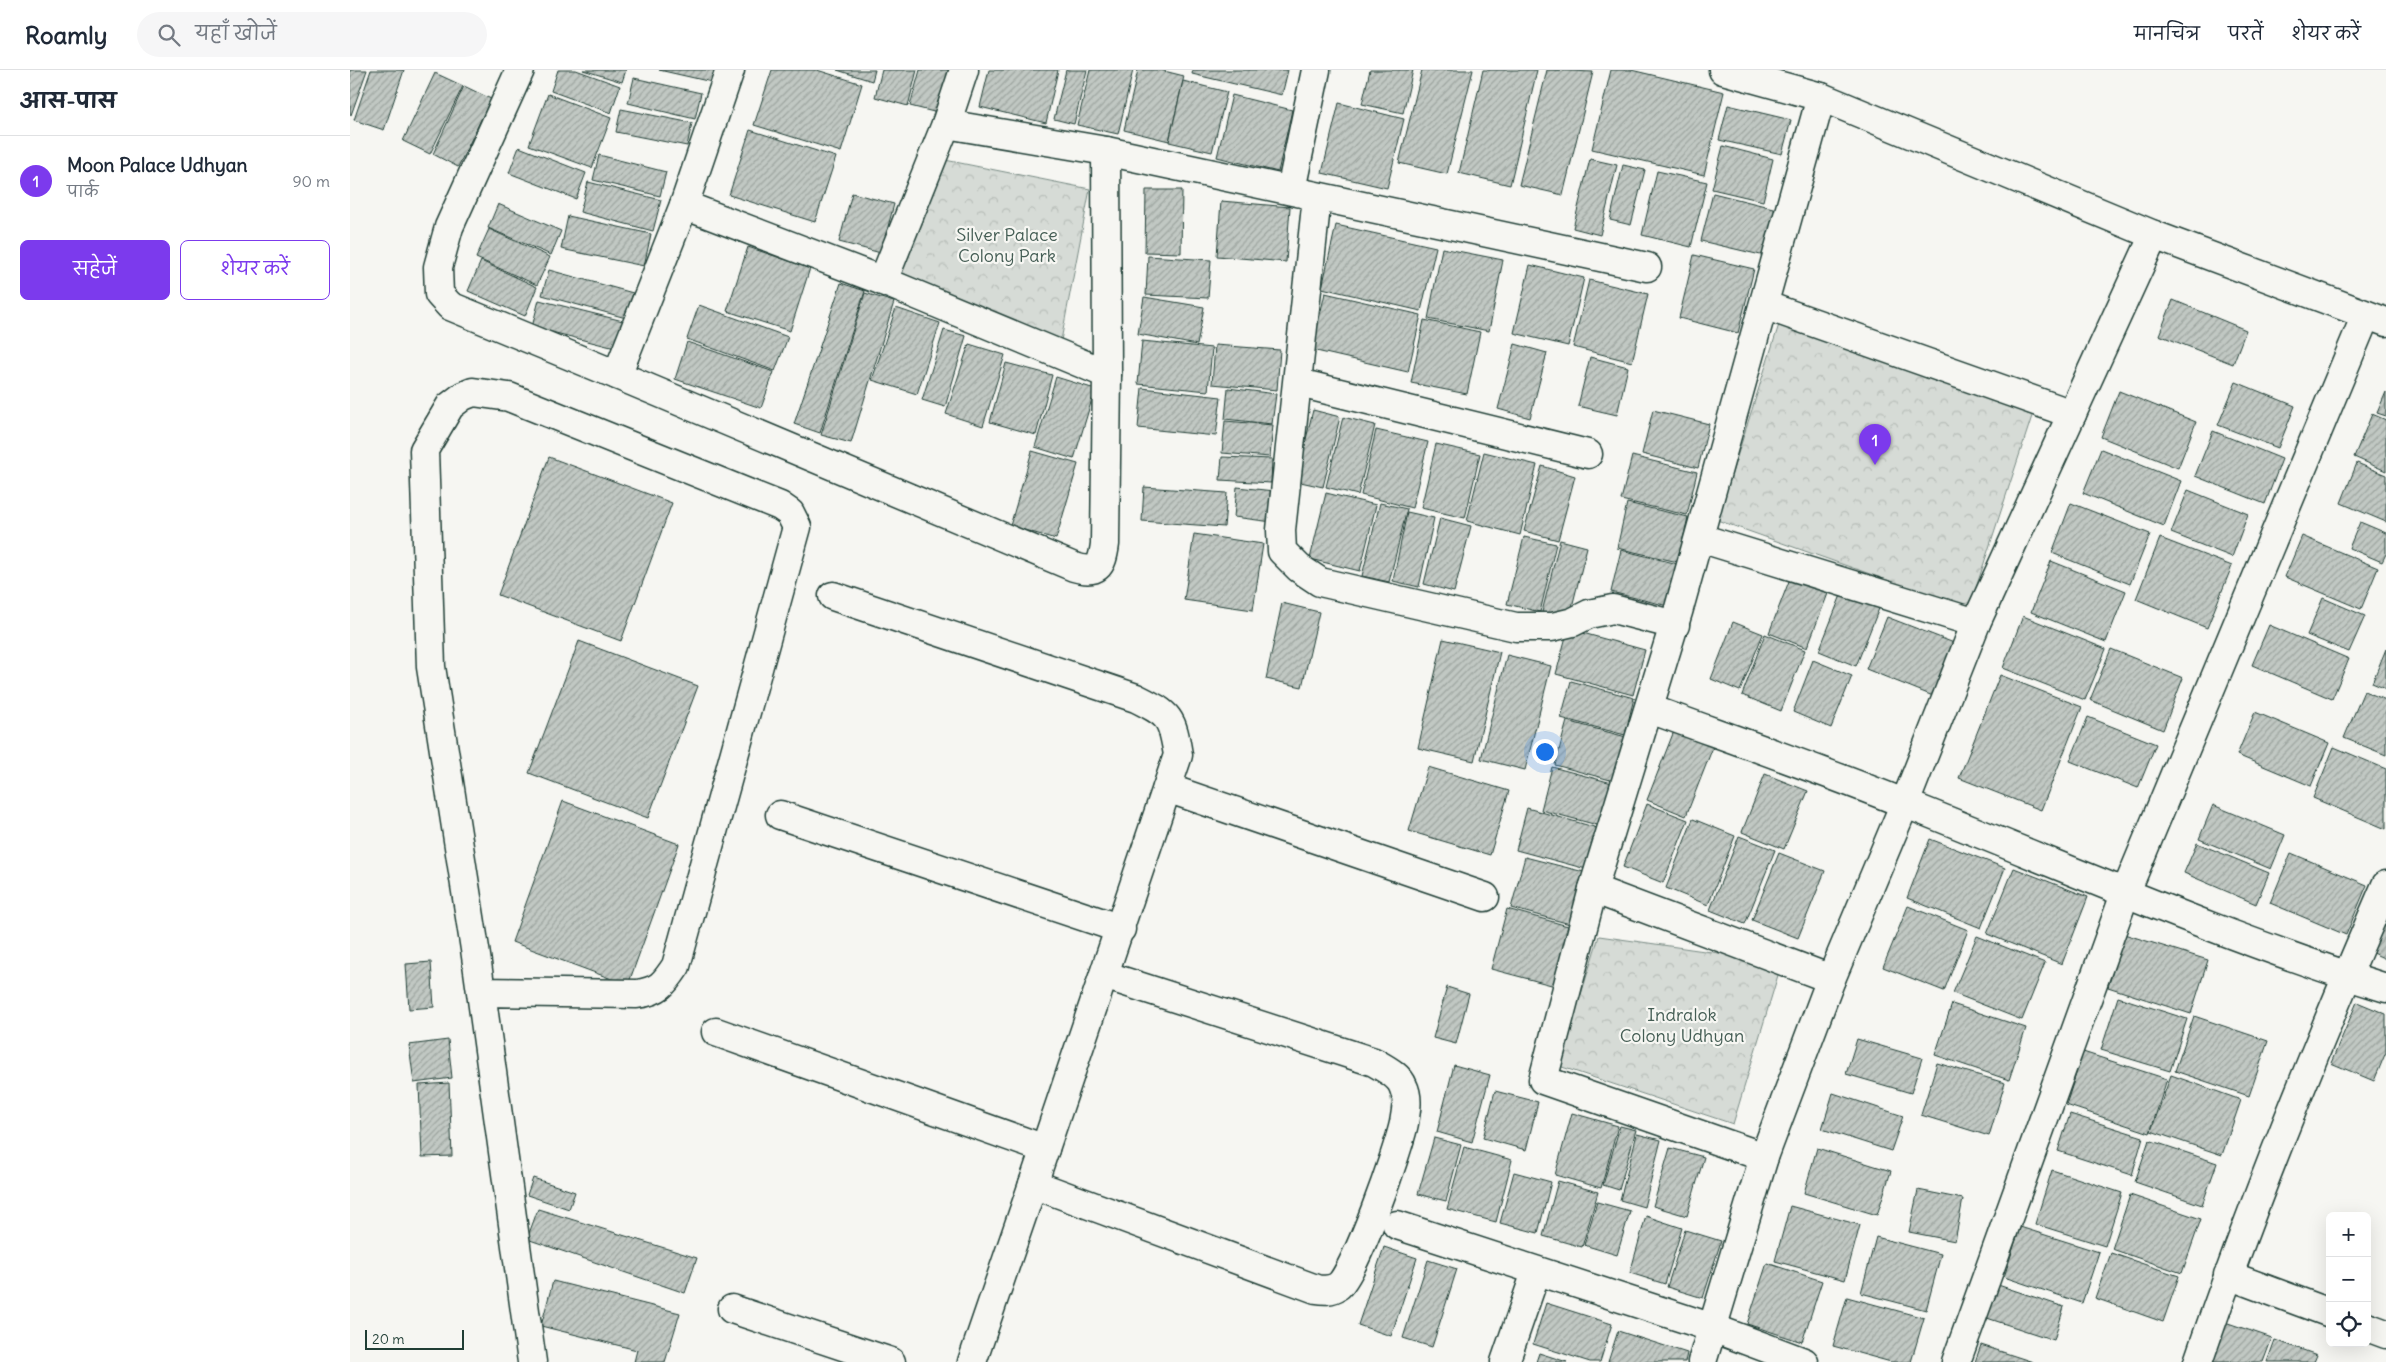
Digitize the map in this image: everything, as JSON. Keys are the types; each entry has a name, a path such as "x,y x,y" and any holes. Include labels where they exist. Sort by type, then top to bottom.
{"street":[{"path":"617,375 684,205 730,70"},
{"path":"884,281 946,124 964,70"},
{"path":"1316,70 1304,193 1299,384 1282,551 1306,573 1320,582 1516,627 1552,627 1573,622 1589,614 1613,609 1674,625"},
{"path":"1723,70 1821,97 2154,235 2376,318 2125,894 1956,1362"},
{"path":"513,72 449,227 438,266 438,294 450,306 1074,567 1089,571 1099,565 1105,544 1108,374 1106,151"},
{"path":"1764,1156 1544,1080 1593,889 1650,709 1700,538 1821,97"},
{"path":"946,124 1106,151 1647,267"},
{"path":"684,205 884,281 1108,374"},
{"path":"1702,1362 1764,1156 1831,979 1905,804 1976,623 2154,235"},
{"path":"1764,305 2072,414"},
{"path":"1299,384 1588,454"},
{"path":"481,992 637,994 652,992 664,982 676,966 797,526 790,513 771,502 509,396 473,392 463,396 450,406 424,450 432,667 481,992 532,1362"},
{"path":"1700,538 1976,623"},
{"path":"833,596 1136,698 1162,710 1174,726 1178,755 1046,1149 972,1362"},
{"path":"1650,709 1905,804 2125,894 2347,976 2386,988"},
{"path":"1167,788 1485,897"},
{"path":"780,815 1121,928"},
{"path":"2198,1362 2228,1275 2347,976 2386,885"},
{"path":"1593,889 1831,979"},
{"path":"1033,1184 1316,1289 1327,1290 1337,1287 1345,1279 1372,1219 1404,1126 1407,1100 1403,1084 1392,1073 1374,1062 1104,975"},
{"path":"716,1032 1046,1149"},
{"path":"1397,1225 1536,1272 1713,1328 1804,1362"},
{"path":"1505,1362 1536,1272"},
{"path":"2228,1275 2326,1312"},
{"path":"732,1309 891,1362"},
{"path":"2371,1328 2386,1334"}],"green space":[{"name":"Silver Palace Colony Park","path":"940,159 1090,189 1059,351 901,272"},
{"path":"1782,315 2034,410 1969,609 1717,520"},
{"name":"Indralok Colony Udhyan","path":"1599,936 1782,962 1733,1124 1559,1066"}],"building":[{"path":"350,70 367,70 351,115 350,115"},
{"path":"371,70 404,70 384,130 354,120"},
{"path":"558,70 576,70 620,86 611,113 551,91"},
{"path":"583,70 626,70 622,82"},
{"path":"659,70 715,70 712,82"},
{"path":"772,70 817,70 862,84 841,152 754,125"},
{"path":"837,70 875,70 872,81"},
{"path":"882,70 917,70 908,106 875,97"},
{"path":"920,70 950,70 938,113 910,106"},
{"path":"989,70 1058,70 1046,123 980,107"},
{"path":"1066,70 1087,70 1074,124 1054,119"},
{"path":"1090,70 1133,70 1118,134 1077,125"},
{"path":"1138,70 1160,70 1184,76 1169,141 1124,130"},
{"path":"1193,70 1288,70 1282,95 1192,74"},
{"path":"1370,70 1413,70 1403,113 1362,104"},
{"path":"1422,70 1473,70 1447,174 1399,163"},
{"path":"1483,70 1537,70 1510,185 1459,173"},
{"path":"1547,70 1593,72 1563,195 1519,185"},
{"path":"1611,70 1631,70 1724,92 1704,175 1592,149"},
{"path":"435,73 463,86 430,154 403,141"},
{"path":"634,78 701,93 695,119 628,103"},
{"path":"1183,81 1227,92 1212,152 1169,142"},
{"path":"464,86 491,99 458,167 433,154"},
{"path":"548,94 611,118 592,168 529,145"},
{"path":"1232,95 1292,110 1278,172 1217,157"},
{"path":"1339,103 1404,119 1387,188 1322,173"},
{"path":"1728,105 1791,120 1782,154 1719,140"},
{"path":"621,109 692,123 687,146 616,132"},
{"path":"750,130 836,157 815,222 729,195"},
{"path":"1723,146 1773,159 1763,201 1712,189"},
{"path":"519,147 586,173 576,199 509,173"},
{"path":"599,155 666,172 660,196 593,180"},
{"path":"1590,159 1617,165 1600,235 1573,228"},
{"path":"1623,165 1645,170 1631,225 1610,220"},
{"path":"1657,171 1707,182 1691,247 1642,235"},
{"path":"588,182 661,200 653,231 580,212"},
{"path":"1146,190 1182,190 1181,253 1145,252"},
{"path":"852,193 894,204 881,253 839,242"},
{"path":"1713,193 1777,209 1765,256 1701,241"},
{"path":"1221,201 1290,207 1286,262 1217,256"},
{"path":"498,204 561,231 551,255 488,228"},
{"path":"568,216 651,234 644,266 561,249"},
{"path":"1336,225 1436,247 1421,311 1322,288"},
{"path":"489,229 550,257 537,285 476,258"},
{"path":"748,247 810,268 790,331 727,311"},
{"path":"1442,248 1503,260 1489,331 1428,319"},
{"path":"1694,255 1754,269 1738,333 1679,318"},
{"path":"1148,256 1211,260 1208,298 1146,295"},
{"path":"481,261 537,287 525,316 468,291"},
{"path":"1530,265 1584,278 1568,346 1514,333"},
{"path":"549,270 633,293 626,318 542,295"},
{"path":"1589,280 1648,294 1632,362 1573,347"},
{"path":"841,283 865,291 820,433 794,424"},
{"path":"865,293 894,302 851,443 821,435"},
{"path":"1325,293 1421,315 1408,372 1312,350"},
{"path":"1144,297 1204,307 1197,345 1138,334"},
{"path":"539,300 627,322 619,349 532,327"},
{"path":"2173,300 2246,330 2233,364 2159,335"},
{"path":"699,305 788,337 775,371 687,339"},
{"path":"896,308 940,323 917,394 872,380"},
{"path":"1424,320 1480,332 1467,394 1411,383"},
{"path":"944,330 966,336 945,407 922,400"},
{"path":"1142,341 1212,348 1208,391 1138,384"},
{"path":"687,342 774,372 761,408 675,379"},
{"path":"969,344 1005,355 983,426 946,414"},
{"path":"1515,344 1547,353 1530,418 1498,409"},
{"path":"1215,345 1280,350 1277,390 1212,384"},
{"path":"1590,357 1628,367 1617,415 1578,406"},
{"path":"1006,363 1052,375 1036,435 990,422"},
{"path":"1056,377 1095,389 1074,459 1035,447"},
{"path":"2236,382 2295,406 2278,448 2218,425"},
{"path":"1142,388 1221,397 1216,436 1138,428"},
{"path":"1228,388 1276,394 1272,424 1225,419"},
{"path":"2119,391 2196,422 2178,468 2101,437"},
{"path":"2386,392 2386,416 2377,413"},
{"path":"1313,410 1340,417 1323,487 1296,481"},
{"path":"1653,410 1709,424 1698,468 1642,454"},
{"path":"2372,414 2386,420 2386,471 2354,457"},
{"path":"1343,417 1375,425 1358,495 1326,487"},
{"path":"1225,421 1273,425 1270,457 1222,453"},
{"path":"1376,430 1428,442 1412,508 1361,495"},
{"path":"2213,431 2282,459 2265,504 2195,476"},
{"path":"1436,444 1480,454 1465,518 1421,508"},
{"path":"2101,449 2181,481 2164,526 2083,493"},
{"path":"1032,451 1078,464 1056,539 1010,526"},
{"path":"1484,452 1537,465 1520,535 1467,521"},
{"path":"1632,456 1697,472 1687,515 1621,500"},
{"path":"549,457 672,503 621,641 498,595"},
{"path":"1222,457 1272,459 1271,483 1220,480"},
{"path":"2357,463 2386,475 2386,522 2341,503"},
{"path":"1542,466 1575,476 1558,540 1524,531"},
{"path":"1144,487 1227,493 1224,527 1142,521"},
{"path":"1237,487 1283,492 1280,523 1234,517"},
{"path":"2188,490 2248,514 2232,557 2171,533"},
{"path":"1326,493 1376,505 1360,571 1310,559"},
{"path":"1380,503 1407,509 1389,582 1362,576"},
{"path":"1627,503 1688,517 1678,562 1617,548"},
{"path":"2071,503 2150,534 2130,584 2052,553"},
{"path":"1407,512 1434,518 1419,587 1393,581"},
{"path":"1440,518 1471,526 1454,592 1424,584"},
{"path":"2360,522 2386,533 2386,554 2382,562 2349,548"},
{"path":"1194,534 1263,544 1253,610 1184,600"},
{"path":"2302,536 2378,568 2361,609 2285,577"},
{"path":"1524,537 1556,544 1540,612 1507,604"},
{"path":"2160,538 2232,566 2207,628 2136,599"},
{"path":"1560,540 1587,547 1569,619 1542,612"},
{"path":"1621,550 1682,565 1672,607 1611,592"},
{"path":"2051,561 2126,591 2106,642 2031,612"},
{"path":"1791,576 1829,591 1807,648 1769,633"},
{"path":"1843,590 1880,606 1856,666 1819,651"},
{"path":"2323,598 2365,616 2349,652 2307,635"},
{"path":"1282,603 1319,612 1302,687 1266,679"},
{"path":"2023,616 2106,649 2085,700 2003,668"},
{"path":"1887,617 1954,643 1933,696 1866,669"},
{"path":"1733,622 1763,634 1740,691 1711,679"},
{"path":"2269,625 2349,659 2332,699 2252,665"},
{"path":"1568,629 1645,650 1633,695 1556,674"},
{"path":"1765,634 1805,650 1781,711 1742,695"},
{"path":"1443,639 1500,652 1474,761 1418,748"},
{"path":"579,641 698,686 648,818 529,773"},
{"path":"2111,649 2183,678 2163,730 2090,700"},
{"path":"2386,649 2386,689 2372,683"},
{"path":"1507,655 1551,666 1525,770 1481,759"},
{"path":"1813,660 1852,676 1831,728 1793,712"},
{"path":"2000,675 2082,707 2041,810 1959,778"},
{"path":"1571,681 1634,698 1625,735 1561,718"},
{"path":"2364,691 2386,700 2386,755 2344,738"},
{"path":"2255,712 2329,743 2311,786 2237,755"},
{"path":"2088,717 2156,744 2138,788 2070,761"},
{"path":"1567,721 1626,737 1614,781 1555,765"},
{"path":"1674,731 1713,747 1686,816 1647,800"},
{"path":"2334,747 2386,769 2386,829 2313,798"},
{"path":"1428,767 1509,791 1490,855 1409,831"},
{"path":"1552,767 1612,783 1601,826 1541,810"},
{"path":"1765,774 1808,791 1784,849 1742,832"},
{"path":"563,801 679,844 628,985 512,942"},
{"path":"1647,804 1688,820 1663,883 1623,867"},
{"path":"2213,805 2285,835 2271,869 2199,839"},
{"path":"1527,808 1601,829 1590,870 1516,850"},
{"path":"1693,819 1735,836 1708,905 1666,888"},
{"path":"1739,836 1775,850 1745,924 1710,910"},
{"path":"1930,839 2005,868 1981,928 1907,898"},
{"path":"2197,843 2269,873 2256,904 2184,873"},
{"path":"1779,853 1825,871 1798,938 1752,920"},
{"path":"2291,853 2367,885 2346,935 2270,903"},
{"path":"1525,857 1584,872 1570,924 1511,908"},
{"path":"2014,868 2088,897 2062,964 1987,934"},
{"path":"1908,906 1968,930 1944,991 1883,967"},
{"path":"1507,909 1575,928 1559,987 1491,969"},
{"path":"2386,914 2386,959 2370,952"},
{"path":"2124,934 2208,960 2191,1014 2108,987"},
{"path":"1977,936 2045,963 2022,1020 1953,993"},
{"path":"431,962 434,1007 409,1009 406,964"},
{"path":"1447,987 1469,994 1456,1044 1433,1038"},
{"path":"2118,997 2187,1019 2170,1071 2101,1050"},
{"path":"2357,1002 2386,1014 2386,1052 2374,1081 2331,1063"},
{"path":"1952,1004 2026,1028 2009,1080 1935,1055"},
{"path":"2194,1016 2268,1041 2249,1096 2175,1071"},
{"path":"1857,1039 1922,1058 1911,1093 1846,1074"},
{"path":"448,1040 452,1078 414,1083 409,1045"},
{"path":"2083,1052 2167,1079 2150,1133 2066,1105"},
{"path":"1937,1063 2005,1083 1989,1136 1921,1115"},
{"path":"1454,1065 1490,1075 1472,1142 1437,1132"},
{"path":"2171,1075 2241,1100 2222,1155 2151,1131"},
{"path":"449,1083 452,1156 422,1157 419,1085"},
{"path":"1495,1091 1538,1102 1526,1150 1483,1138"},
{"path":"1833,1093 1903,1116 1891,1151 1822,1129"},
{"path":"1572,1113 1618,1126 1601,1188 1555,1175"},
{"path":"2070,1114 2143,1137 2132,1175 2058,1151"},
{"path":"1620,1126 1636,1130 1619,1190 1603,1185"},
{"path":"1637,1134 1661,1140 1644,1207 1620,1200"},
{"path":"1434,1138 1461,1145 1446,1201 1418,1194"},
{"path":"2149,1140 2217,1163 2202,1205 2135,1182"},
{"path":"1464,1147 1512,1160 1496,1222 1447,1209"},
{"path":"1670,1148 1704,1157 1687,1216 1653,1206"},
{"path":"1817,1148 1891,1171 1877,1215 1804,1193"},
{"path":"2052,1170 2122,1193 2105,1246 2035,1224"},
{"path":"1514,1172 1551,1182 1538,1233 1500,1223"},
{"path":"533,1178 575,1192 569,1209 527,1195"},
{"path":"1558,1181 1598,1192 1582,1247 1543,1236"},
{"path":"1918,1190 1963,1199 1955,1241 1909,1232"},
{"path":"2130,1195 2201,1219 2182,1273 2112,1249"},
{"path":"1597,1202 1630,1211 1617,1255 1584,1245"},
{"path":"1790,1206 1860,1225 1845,1280 1775,1261"},
{"path":"538,1209 697,1258 685,1293 527,1239"},
{"path":"1646,1216 1682,1228 1665,1284 1630,1273"},
{"path":"2020,1227 2099,1252 2082,1303 2004,1277"},
{"path":"1685,1230 1721,1241 1703,1298 1667,1287"},
{"path":"1876,1237 1941,1254 1926,1310 1861,1293"},
{"path":"1384,1247 1417,1258 1391,1336 1358,1325"},
{"path":"2111,1253 2179,1276 2163,1322 2095,1298"},
{"path":"1428,1260 1457,1269 1432,1347 1403,1338"},
{"path":"1767,1263 1822,1281 1802,1342 1747,1324"},
{"path":"553,1281 680,1313 665,1362 634,1362 637,1350 541,1326"},
{"path":"1998,1285 2064,1307 2054,1340 1987,1318"},
{"path":"1847,1297 1924,1318 1911,1362 1891,1362 1833,1346"},
{"path":"1546,1303 1612,1324 1600,1362 1590,1362 1533,1344"},
{"path":"2225,1322 2272,1338 2263,1362 2211,1362"},
{"path":"1618,1331 1687,1353 1685,1362 1608,1362"},
{"path":"2275,1340 2317,1355 2314,1362 2267,1362"},
{"path":"1981,1345 2033,1362 1975,1362"},
{"path":"1539,1353 1567,1362 1536,1362"}],"place":[{"name":"Moon Palace Udhyan","path":"1875,465"}]}
